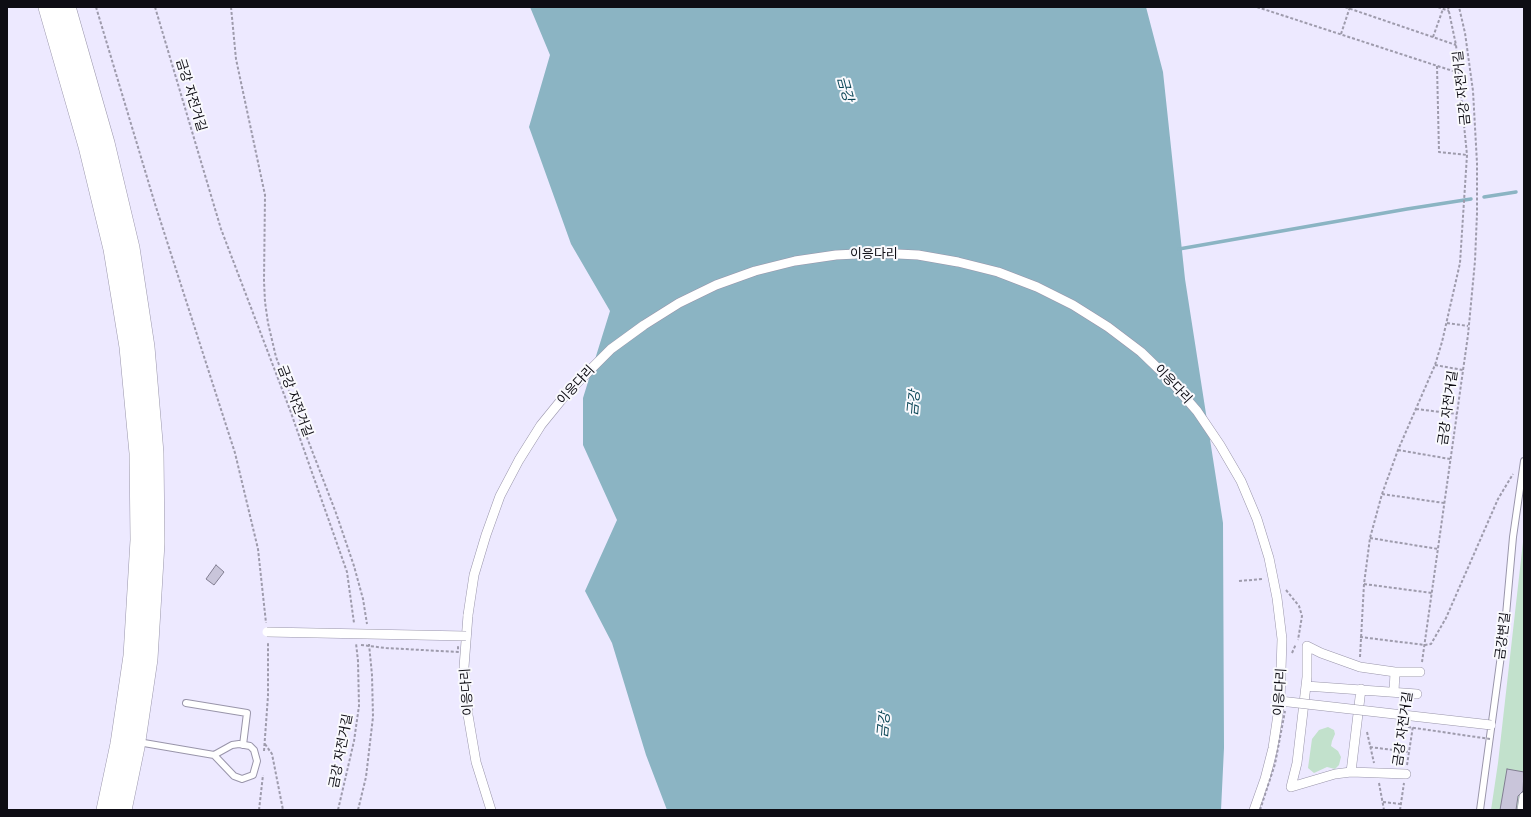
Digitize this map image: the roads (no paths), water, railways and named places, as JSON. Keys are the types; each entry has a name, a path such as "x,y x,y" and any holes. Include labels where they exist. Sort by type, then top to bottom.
{"main road":[{"path":"48,7 88,146 113,249 129,347 139,453 140,540 133,656 120,744 106,810"},
{"path":"66,7 105,143 130,248 145,347 154,453 155,543 148,659 136,742 122,810"}],"street":[{"name":"이응다리","path":"491,810 479,772 470,731 462,638 470,595 492,515 509,478 530,442 554,408 581,378 611,350 644,325 679,303 716,285 755,271 795,261 836,255 877,253 904,254 938,258 978,267 1018,279 1055,295 1091,315 1125,339 1156,365 1184,395 1209,428 1231,463 1249,500 1263,538 1274,578 1280,619 1283,703 1265,779 1254,810"},
{"path":"267,632 462,638"},
{"path":"1406,774 1351,772 1335,774 1291,788 1297,763 1306,686 1307,646 1321,653 1360,667 1395,672 1420,672"},
{"path":"1394,692 1395,672"},
{"path":"1306,686 1417,694"},
{"path":"1351,772 1361,689"},
{"path":"1283,703 1491,725"},
{"path":"1522,810 1524,797"}],"lane":[{"name":"금강변길","path":"1480,810 1505,626 1513,537 1524,462"},
{"path":"186,703 246,713 244,745"},
{"path":"136,742 214,755 234,776 242,779 253,775 257,761 254,750 250,746 232,745 214,755"}],"water":[{"name":"금강","path":"530,7 1146,7 1163,72 1185,279 1223,523 1224,748 1221,810 667,810 646,755 612,643 585,591 617,520 583,445 583,398 610,311 571,244 529,127 550,55"}],"waterway":[{"path":"1484,197 1516,192"},
{"path":"1179,249 1471,199"}]}
